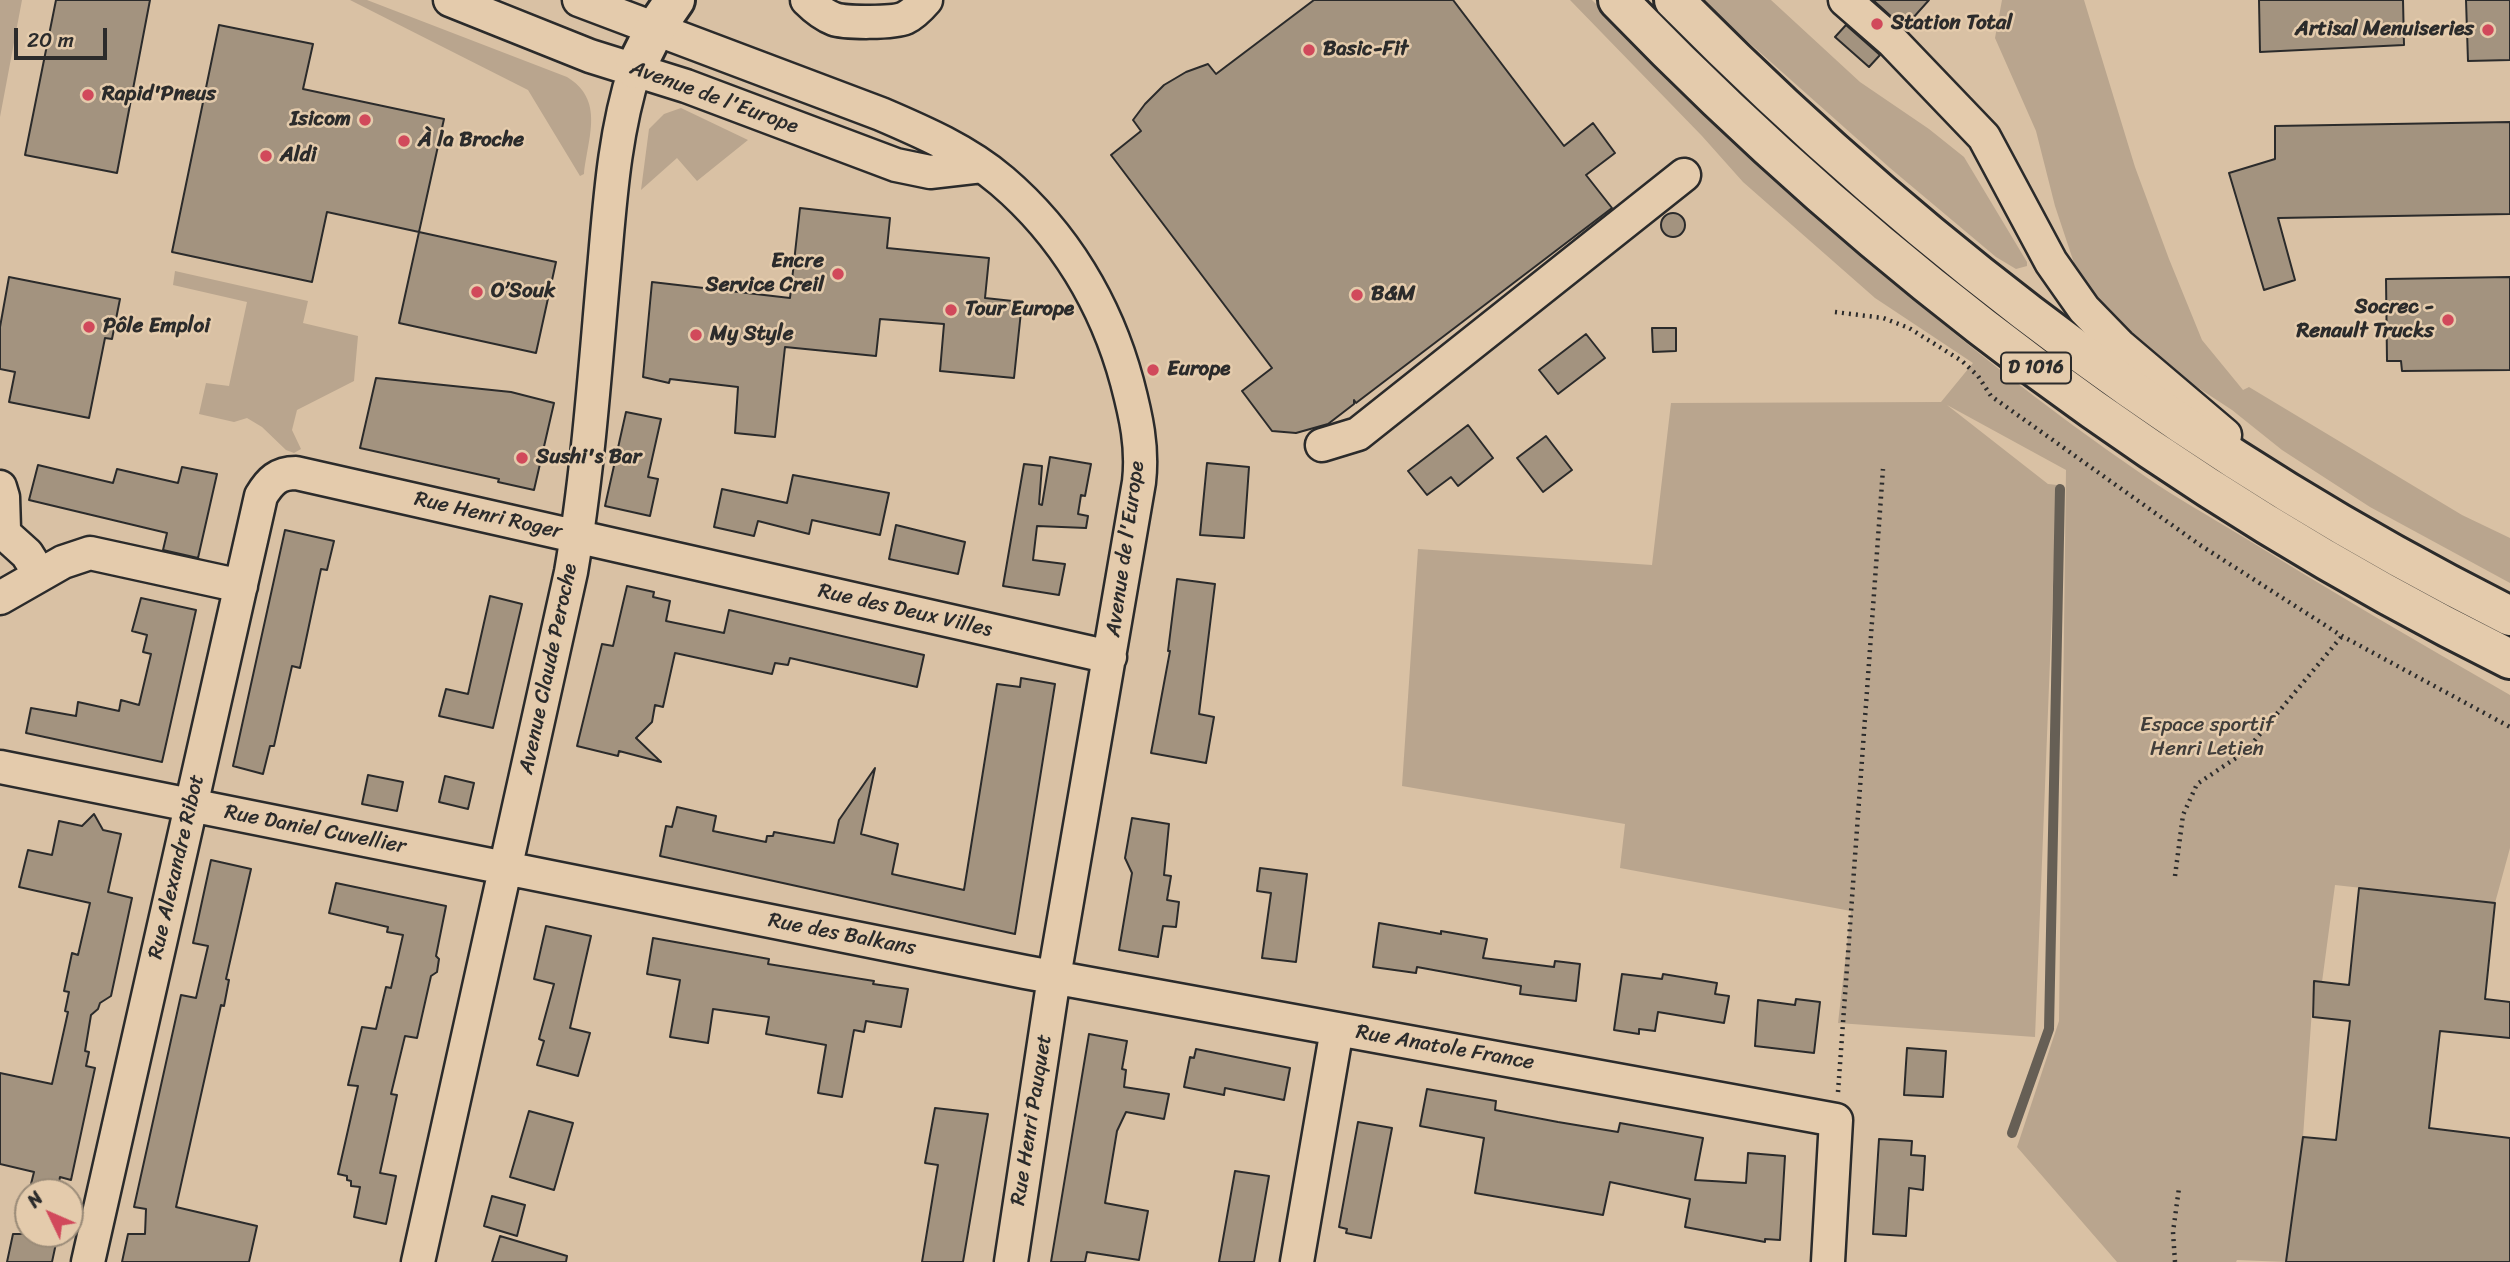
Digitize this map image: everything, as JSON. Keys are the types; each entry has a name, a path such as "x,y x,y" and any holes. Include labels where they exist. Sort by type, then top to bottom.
{"highway":[{"name":"D 1016","path":"1618,0 1800,176 1923,281 2029,363 2160,456 2266,523 2370,585 2510,659"},
{"name":"D 1016","path":"1674,0 1734,61 1909,219 1977,274 2150,402 2307,503 2510,616"},
{"path":"635,69 665,14"}],"street":[{"name":"Avenue de l'Europe","path":"450,0 590,56 635,69 897,165 930,172 982,166"},
{"name":"Avenue de l'Europe","path":"580,0 665,14 919,131 982,166 1017,195 1048,228 1096,297 1115,343 1135,411 1141,461 1054,977"},
{"path":"807,0 822,14 837,20 884,21 904,18 920,8 926,0"},
{"path":"1845,0 1892,41 1984,137 2051,262 2073,296 2101,328 2137,362 2307,503"},
{"name":"Avenue Claude Peroche","path":"418,1262 577,537 610,205 621,117 635,69"},
{"path":"1322,445 1358,434 1684,175"},
{"name":"Rue Henri Roger","path":"276,477 285,473 296,473 700,565"},
{"name":"Rue Alexandre Ribot","path":"88,1262 261,496 267,485 276,477"},
{"path":"0,487 4,497 4,529 7,536 27,554 40,575"},
{"path":"0,598 79,555 90,553 241,586"},
{"name":"Rue des Deux Villes","path":"700,565 1110,657"},
{"name":"Rue Daniel Cuvellier","path":"0,767 631,893"},
{"name":"Rue des Balkans","path":"631,893 1054,977"},
{"name":"Rue Anatole France","path":"1054,977 1836,1120"},
{"name":"Rue Henri Pauquet","path":"1011,1262 1054,977"},
{"path":"1297,1262 1337,1029"},
{"path":"1828,1262 1836,1120"}],"path":[{"path":"1835,312 1883,318 1909,328 1962,361 1978,376 1991,396 2200,545 2342,636 2510,727"},
{"path":"1836,1120 1883,469"},
{"path":"2175,876 2183,815 2197,784 2245,752 2342,636"},
{"path":"2175,1262 2173,1232 2179,1188"}],"green space":[{"path":"0,0 22,0 0,117"},
{"path":"350,0 367,0 567,77 579,86 590,108 590,133 584,174 580,176 528,90"},
{"name":"Espace sportif Henri Letien","path":"1570,0 1592,0 1723,128 1858,252 1998,369 2071,424 2181,500 2510,695 2510,848 2495,903 2335,885 2322,982 2314,981 2303,1137 2287,1262 2117,1262 2017,1147 2059,1021 2066,470 1947,405 2048,484 2057,485 2035,1037 1838,1023 1851,911 1620,868 1625,824 1402,786 1418,549 1652,565 1671,403 1941,402 1973,363 1875,298 1743,182"},
{"path":"1701,0 1771,0 1860,82 1929,129 1964,157 2027,266 2016,269 1996,257 1890,168"},
{"path":"2002,0 2084,0 2135,167 2202,340 2243,390 2249,387 2462,515 2510,538 2510,583 2370,507 2282,450 2232,410 2136,347 2077,272 2055,206 2036,131 1995,38"},
{"path":"681,108 748,140 697,181 677,158 641,190 649,129 664,114"},
{"path":"175,271 308,301 303,323 358,336 354,381 297,410 292,430 301,449 294,453 286,450 262,427 247,418 234,422 199,414 206,383 229,386 247,302 173,285"}],"building":[{"name":"Rapid'Pneus","path":"56,0 150,0 117,173 25,155"},
{"name":"B&M","path":"1314,0 1453,0 1564,146 1593,123 1615,153 1586,175 1612,208 1356,403 1354,400 1354,404 1328,424 1296,433 1272,431 1242,391 1272,368 1111,155 1141,131 1133,120 1164,85 1186,72 1208,64 1216,74"},
{"path":"1873,0 1929,0 1904,28"},
{"path":"2259,0 2403,0 2404,45 2260,52"},
{"name":"Artisal Menuiseries","path":"2466,0 2510,0 2510,60 2468,61"},
{"name":"Aldi","path":"219,25 313,44 303,89 444,119 419,232 327,212 312,282 172,252"},
{"path":"1846,25 1880,55 1869,67 1835,37"},
{"path":"2510,122 2510,214 2278,218 2295,280 2264,290 2229,173 2275,159 2275,126"},
{"path":"800,208 890,218 887,248 989,258 985,298 1022,302 1014,378 940,371 944,324 880,319 876,356 785,347 775,437 735,433 738,387 670,379 669,383 643,377 652,282 790,298"},
{"path":"1673,213 1682,216 1685,225 1682,234 1673,237 1664,234 1661,225 1664,216"},
{"name":"O’Souk","path":"419,232 556,262 536,353 399,323"},
{"path":"9,277 120,299 112,339 105,338 89,418 9,402 15,372 0,369 0,327"},
{"name":"Socrec - Renault Trucks","path":"2510,277 2510,370 2402,371 2401,361 2387,361 2386,279"},
{"path":"1652,328 1676,328 1676,351 1653,352"},
{"path":"1586,334 1605,358 1558,394 1539,370"},
{"path":"376,378 511,392 554,403 534,490 498,482 499,479 360,448"},
{"path":"626,412 661,419 648,477 658,479 650,516 605,506"},
{"path":"1468,425 1493,458 1458,486 1451,477 1427,495 1408,471"},
{"path":"1546,436 1572,470 1543,492 1517,458"},
{"path":"1050,457 1091,464 1085,496 1081,495 1078,514 1088,516 1086,528 1037,526 1033,560 1065,564 1059,595 1003,586 1024,464 1042,466 1039,504 1042,505"},
{"path":"1207,463 1249,467 1244,538 1200,535"},
{"path":"38,465 113,483 117,469 178,483 182,467 217,474 198,558 163,550 167,533 29,500"},
{"path":"793,475 889,493 880,535 812,520 809,534 758,521 754,536 714,527 722,489 787,503"},
{"path":"896,525 965,542 958,574 889,559"},
{"path":"285,530 334,541 327,570 321,569 300,668 292,666 274,746 270,746 263,774 233,766"},
{"path":"1177,579 1215,584 1199,714 1214,717 1206,763 1151,753 1170,651"},
{"path":"627,586 654,592 653,597 670,601 666,621 724,633 729,610 924,655 917,687 790,658 788,665 775,663 772,674 675,653 663,707 655,705 652,722 636,738 661,762 619,751 618,756 577,746 602,644 613,646"},
{"path":"490,596 522,604 493,728 439,716 446,689 468,694"},
{"path":"141,598 196,610 162,762 26,733 31,708 76,716 78,702 119,711 121,700 139,705 151,654 143,652 147,635 132,631"},
{"path":"1021,678 1055,684 1015,934 660,856 666,826 672,827 677,807 716,816 713,831 766,842 767,836 773,836 774,832 834,843 839,820 875,768 861,834 898,844 892,874 964,890 997,684 1020,687"},
{"path":"368,775 403,782 397,811 362,804"},
{"path":"445,776 474,783 468,809 439,802"},
{"path":"94,814 103,830 121,834 108,892 132,898 111,996 100,1003 91,1015 85,1051 89,1052 86,1066 95,1068 71,1178 32,1178 34,1172 0,1164 0,1073 52,1084 68,1012 65,1011 69,992 64,991 72,953 78,955 90,903 19,887 28,850 52,855 59,821 82,826"},
{"path":"1132,818 1169,824 1164,875 1171,876 1167,900 1179,902 1176,927 1163,926 1158,957 1119,950 1132,873 1125,858"},
{"path":"211,860 251,869 226,979 229,980 224,1006 221,1005 176,1207 257,1226 249,1262 122,1262 128,1234 145,1234 146,1209 134,1207 181,995 196,998 208,946 193,943"},
{"path":"1260,868 1307,874 1296,962 1262,958 1271,893 1257,891"},
{"path":"336,883 446,906 436,956 439,959 437,972 431,976 417,1038 405,1036 391,1094 397,1095 380,1173 396,1176 386,1224 354,1217 360,1187 351,1186 347,1176 338,1174 358,1086 348,1085 362,1027 376,1029 386,987 391,988 403,935 387,932 388,927 329,913"},
{"path":"2359,888 2495,903 2485,999 2510,1002 2510,1038 2440,1031 2429,1128 2510,1138 2510,1262 2286,1262 2303,1137 2336,1140 2350,1021 2313,1017 2314,981 2349,985"},
{"path":"1379,923 1487,939 1483,958 1554,967 1555,961 1580,964 1576,1001 1520,994 1521,986 1417,967 1416,973 1373,967"},
{"path":"546,926 591,936 570,1028 590,1033 578,1076 537,1065 544,1041 539,1039 554,984 534,979"},
{"path":"653,938 769,959 768,964 908,989 901,1027 866,1021 864,1032 854,1030 842,1097 818,1093 826,1045 766,1034 769,1017 713,1009 708,1043 670,1037 680,980 647,974"},
{"path":"1622,974 1662,979 1663,974 1717,983 1715,994 1729,996 1724,1023 1658,1012 1655,1031 1639,1029 1639,1034 1614,1030"},
{"path":"1796,999 1820,1002 1814,1053 1755,1046 1758,1000 1795,1005"},
{"path":"1089,1034 1127,1041 1122,1069 1126,1070 1124,1087 1169,1094 1164,1119 1126,1112 1117,1131 1105,1203 1148,1211 1139,1260 1087,1252 1085,1262 1051,1262"},
{"path":"1907,1048 1946,1051 1943,1097 1904,1095"},
{"path":"1196,1049 1290,1068 1284,1100 1225,1088 1224,1095 1184,1087 1190,1057 1194,1058"},
{"path":"1427,1089 1496,1101 1495,1110 1558,1122 1618,1132 1620,1123 1703,1138 1695,1180 1746,1183 1748,1153 1785,1156 1780,1240 1765,1239 1765,1242 1685,1227 1690,1199 1610,1182 1603,1215 1475,1193 1484,1138 1420,1126"},
{"path":"935,1108 988,1114 963,1262 922,1262 938,1165 925,1163"},
{"path":"529,1111 573,1123 554,1190 510,1177"},
{"path":"1358,1122 1392,1128 1371,1238 1346,1233 1347,1229 1339,1227"},
{"path":"1879,1139 1912,1141 1911,1155 1925,1156 1923,1190 1909,1188 1906,1236 1873,1234"},
{"path":"1235,1171 1269,1176 1254,1262 1219,1262"},
{"path":"492,1196 525,1205 517,1236 484,1226"},
{"path":"13,1234 14,1248 55,1248 52,1262 7,1262"},
{"path":"500,1236 567,1256 566,1262 492,1262"}],"waterway":[{"path":"2012,1133 2049,1029 2060,489"}],"place":[{"name":"Station Total","path":"1877,24"},
{"name":"Artisal Menuiseries","path":"2488,30"},
{"name":"Basic-Fit","path":"1309,50"},
{"name":"Rapid'Pneus","path":"88,95"},
{"name":"Isicom","path":"365,120"},
{"name":"À la Broche","path":"404,141"},
{"name":"Aldi","path":"266,156"},
{"name":"Encre Service Creil","path":"838,274"},
{"name":"O’Souk","path":"477,292"},
{"name":"B&M","path":"1357,295"},
{"name":"Tour Europe","path":"951,310"},
{"name":"Socrec - Renault Trucks","path":"2448,320"},
{"name":"Pôle Emploi","path":"89,327"},
{"name":"My Style","path":"696,335"},
{"name":"Europe","path":"1153,370"},
{"name":"Sushi's Bar","path":"522,458"}]}
